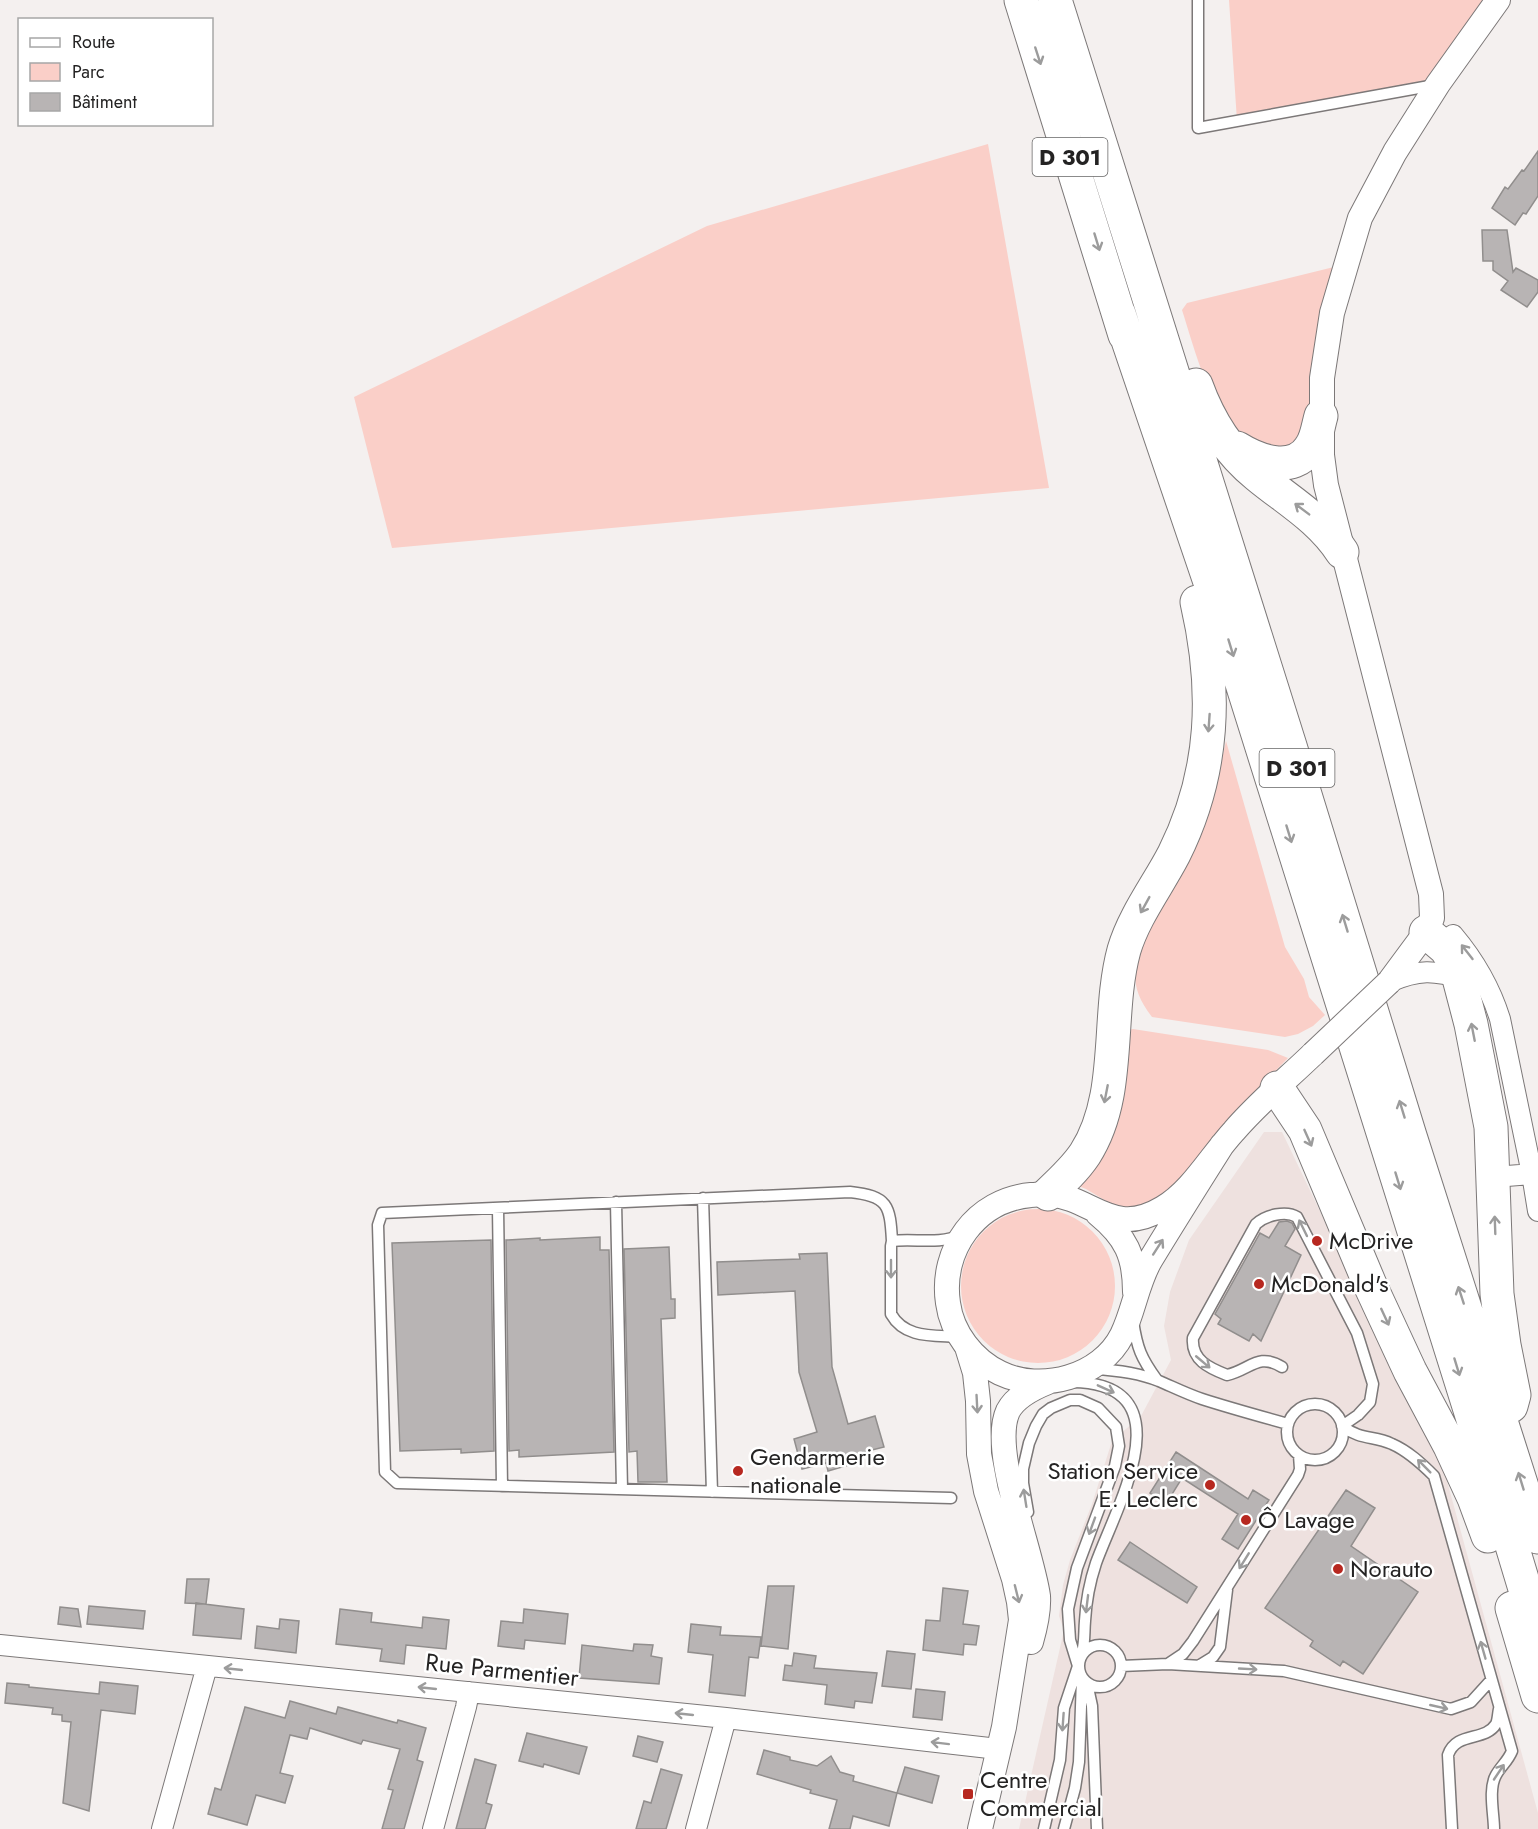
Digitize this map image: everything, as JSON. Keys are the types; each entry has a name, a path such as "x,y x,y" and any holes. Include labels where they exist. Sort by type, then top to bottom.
{"highway":[{"name":"D 301","path":"1021,0 1119,314 1215,599 1538,1632"},
{"name":"D 301","path":"1055,0 1290,746 1410,1137 1538,1536"},
{"path":"1065,0 1205,409 1230,450 1256,474 1325,529 1342,552"},
{"path":"1048,1194 1074,1170 1086,1152 1100,1121 1108,1088 1113,1018 1124,952 1131,933 1183,835 1195,803 1210,720 1209,665 1186,553 1119,314"},
{"path":"1218,432 1233,446 1250,456 1268,462 1282,463 1300,458 1311,447 1321,416"},
{"path":"1429,925 1451,956 1459,977 1472,1024 1491,1127 1497,1294 1514,1395 1504,1428"},
{"path":"1277,1088 1305,1130 1371,1287 1410,1371 1450,1446 1474,1498 1501,1572 1538,1696"}],"street":[{"path":"1097,1213 1126,1220 1143,1217 1161,1209 1182,1193 1222,1145 1277,1088 1389,982 1429,925 1431,894 1326,485 1322,455 1322,378 1332,313 1360,218 1395,152 1438,84 1498,0"},
{"path":"1429,925 1454,935 1474,962 1492,995 1500,1020 1538,1211"},
{"path":"1389,982 1409,973 1425,971 1459,977 1480,985 1492,995"},
{"path":"1001,1738 1032,1637 1038,1597 1009,1477 1004,1434 1006,1419 1017,1400 1035,1387 1077,1375 1101,1360 1120,1338 1134,1306 1149,1261 1222,1145"},
{"path":"1494,1177 1532,1174"},
{"path":"980,1829 1001,1738 1021,1610 1014,1579 986,1491 979,1454 975,1374 949,1313 945,1288 949,1263 963,1233 986,1210 1016,1197 1048,1194 1074,1200 1097,1213 1116,1228 1129,1252 1135,1273 1134,1306"},
{"path":"963,1342 984,1363 1001,1374 1020,1380 1048,1382"},
{"name":"Rue Parmentier","path":"0,1645 726,1718 1001,1738"},
{"path":"162,1829 207,1666"},
{"path":"433,1829 469,1692"},
{"path":"696,1829 726,1718"}],"lane":[{"path":"1198,0 1198,128 1438,84"},
{"path":"951,1498 397,1483 385,1472 378,1225 382,1213 850,1192 872,1194 886,1205 891,1219 891,1314 896,1323 903,1329 920,1335 963,1342"},
{"path":"703,1198 712,1492"},
{"path":"616,1202 622,1489"},
{"path":"498,1208 502,1486"},
{"path":"1282,1367 1272,1361 1263,1360 1227,1375 1213,1370 1200,1360 1195,1355 1192,1344 1193,1338 1256,1224 1261,1220 1288,1212 1297,1217 1356,1333 1374,1384 1370,1402 1358,1415 1342,1426"},
{"path":"892,1241 942,1240 963,1233"},
{"path":"1134,1306 1136,1340 1145,1365 1157,1380"},
{"path":"1088,1368 1119,1371 1157,1380 1202,1399 1288,1424"},
{"path":"1044,1829 1060,1760 1064,1708 1085,1641 1089,1590 1096,1564 1129,1484 1137,1443 1137,1429 1126,1403 1109,1390 1083,1383 1048,1382"},
{"path":"1038,1597 1023,1469 1029,1443 1043,1414 1060,1402 1080,1400 1098,1408 1110,1419 1116,1427 1119,1446 1115,1466 1077,1568 1068,1609 1070,1640 1092,1706 1097,1829"},
{"path":"1323,1405 1332,1410 1342,1426 1341,1443 1330,1456 1315,1460 1299,1455 1288,1443 1288,1424 1296,1411 1304,1406 1323,1405"},
{"path":"1342,1426 1365,1438 1390,1443 1418,1460 1434,1476 1512,1751 1509,1760 1496,1774 1493,1782 1494,1829"},
{"path":"1168,1664 1183,1654 1228,1587 1298,1475 1299,1455"},
{"path":"1197,1666 1207,1663 1218,1653 1228,1587"},
{"path":"1082,1653 1093,1646 1106,1645 1117,1653 1121,1666 1113,1683 1100,1688 1085,1681"},
{"path":"1121,1666 1168,1664 1284,1671 1451,1709 1471,1702 1491,1680"},
{"path":"1064,1829 1079,1762 1085,1681"},
{"path":"1452,1829 1448,1755 1450,1748 1456,1742 1489,1731 1496,1724 1500,1706"}],"shaded area":[{"path":"1264,1132 1282,1132 1444,1470 1538,1813 1538,1829 1019,1829 1064,1630 1059,1616 1063,1585 1070,1560 1092,1504 1112,1441 1141,1416 1171,1360 1164,1326 1170,1292 1189,1240"}],"green space":[{"path":"1229,0 1498,0 1438,84 1237,121"},
{"path":"988,144 1049,488 392,548 354,397 707,226"},
{"path":"1338,266 1308,429 1283,452 1244,439 1232,428 1213,398 1198,361 1182,310 1187,303"},
{"path":"1226,741 1285,947 1304,979 1309,997 1325,1015 1313,1026 1298,1034 1285,1037 1152,1017 1138,994 1136,986 1137,952 1206,818"},
{"path":"1133,1029 1268,1050 1288,1058 1246,1101 1171,1191 1149,1208 1116,1207 1076,1185 1124,1031"},
{"path":"1038,1209 1067,1215 1081,1222 1092,1232 1102,1243 1109,1257 1115,1286 1109,1315 1102,1329 1092,1340 1081,1350 1067,1357 1038,1363 1009,1357 995,1350 984,1340 974,1329 967,1315 961,1286 967,1257 974,1243 984,1232 995,1222 1009,1215"}],"building":[{"path":"1538,151 1538,196 1515,225 1492,208 1505,187 1508,189"},
{"path":"1482,230 1507,230 1513,272 1516,268 1538,280 1538,292 1527,307 1501,290 1508,281 1493,270 1493,261 1483,261"},
{"name":"McDonald's","path":"1279,1222 1292,1223 1295,1229 1285,1246 1301,1255 1261,1341 1253,1334 1249,1341 1218,1324 1221,1319 1215,1314 1260,1233 1269,1238"},
{"path":"600,1237 600,1250 609,1250 614,1452 519,1457 519,1450 509,1451 506,1240"},
{"path":"491,1240 494,1451 461,1453 461,1449 400,1451 392,1243"},
{"path":"669,1247 671,1299 675,1299 675,1318 661,1319 667,1482 638,1482 637,1451 629,1452 624,1249"},
{"path":"827,1253 832,1367 848,1424 875,1416 884,1447 856,1454 859,1462 828,1471 826,1463 802,1469 794,1439 817,1432 799,1372 795,1291 718,1295 717,1262 800,1259 799,1254"},
{"path":"1176,1452 1248,1499 1253,1490 1269,1500 1238,1549 1222,1539 1238,1514 1182,1478 1166,1504 1150,1493"},
{"name":"Norauto","path":"1346,1490 1375,1508 1351,1546 1418,1592 1363,1674 1343,1661 1340,1666 1310,1646 1313,1641 1265,1608"},
{"name":"Station Service E. Leclerc","path":"1130,1542 1197,1587 1187,1603 1118,1560"},
{"path":"187,1579 209,1579 206,1604 185,1603"},
{"path":"768,1586 794,1586 788,1649 761,1646"},
{"path":"943,1588 968,1591 963,1624 979,1626 976,1645 964,1644 963,1655 923,1650 926,1620 940,1621"},
{"path":"196,1603 244,1609 241,1639 193,1635"},
{"path":"89,1606 145,1611 143,1629 87,1624"},
{"path":"60,1607 78,1609 81,1627 58,1624"},
{"path":"340,1609 372,1613 371,1622 422,1628 423,1617 449,1620 446,1649 406,1645 404,1664 380,1661 382,1649 336,1644"},
{"path":"524,1609 568,1614 565,1644 525,1640 524,1649 498,1646 501,1621 523,1623"},
{"path":"280,1619 299,1621 296,1653 255,1648 257,1626 279,1629"},
{"path":"691,1624 721,1627 720,1635 761,1637 758,1658 749,1657 745,1696 709,1692 713,1655 688,1652"},
{"path":"634,1644 653,1645 651,1656 662,1658 659,1684 579,1678 582,1645 633,1651"},
{"path":"887,1651 915,1654 911,1689 882,1686"},
{"path":"794,1653 816,1656 814,1668 877,1673 872,1703 855,1701 854,1708 825,1704 827,1685 783,1680 785,1665 792,1666"},
{"path":"100,1682 138,1686 135,1714 101,1710 89,1811 63,1803 71,1722 62,1721 62,1715 52,1714 53,1708 5,1703 7,1683 99,1694"},
{"path":"916,1689 945,1692 942,1720 913,1717"},
{"path":"290,1701 336,1714 338,1707 397,1723 398,1720 426,1728 417,1760 423,1762 404,1829 382,1829 393,1790 388,1789 400,1749 363,1740 361,1744 310,1728 307,1739 290,1735 280,1773 293,1776 285,1803 256,1795 247,1825 208,1814 215,1788 221,1790 245,1707 285,1718"},
{"path":"527,1733 587,1747 579,1774 544,1764 543,1767 519,1761"},
{"path":"638,1736 663,1742 657,1762 633,1756"},
{"path":"764,1750 790,1757 790,1760 817,1766 831,1756 840,1772 854,1776 853,1781 897,1793 889,1826 853,1816 850,1829 829,1829 837,1800 757,1774"},
{"path":"475,1759 496,1765 486,1803 492,1805 485,1829 456,1829"},
{"path":"905,1767 939,1776 932,1803 897,1793"},
{"path":"661,1769 682,1775 666,1829 636,1829 644,1801 651,1803"}],"place":[{"name":"McDrive","path":"1317,1241"},
{"name":"McDonald's","path":"1259,1284"},
{"name":"Gendarmerie nationale","path":"738,1471"},
{"name":"Station Service E. Leclerc","path":"1210,1485"},
{"name":"Ô Lavage","path":"1246,1520"},
{"name":"Norauto","path":"1338,1569"},
{"name":"Centre Commercial","path":"968,1794"}]}
